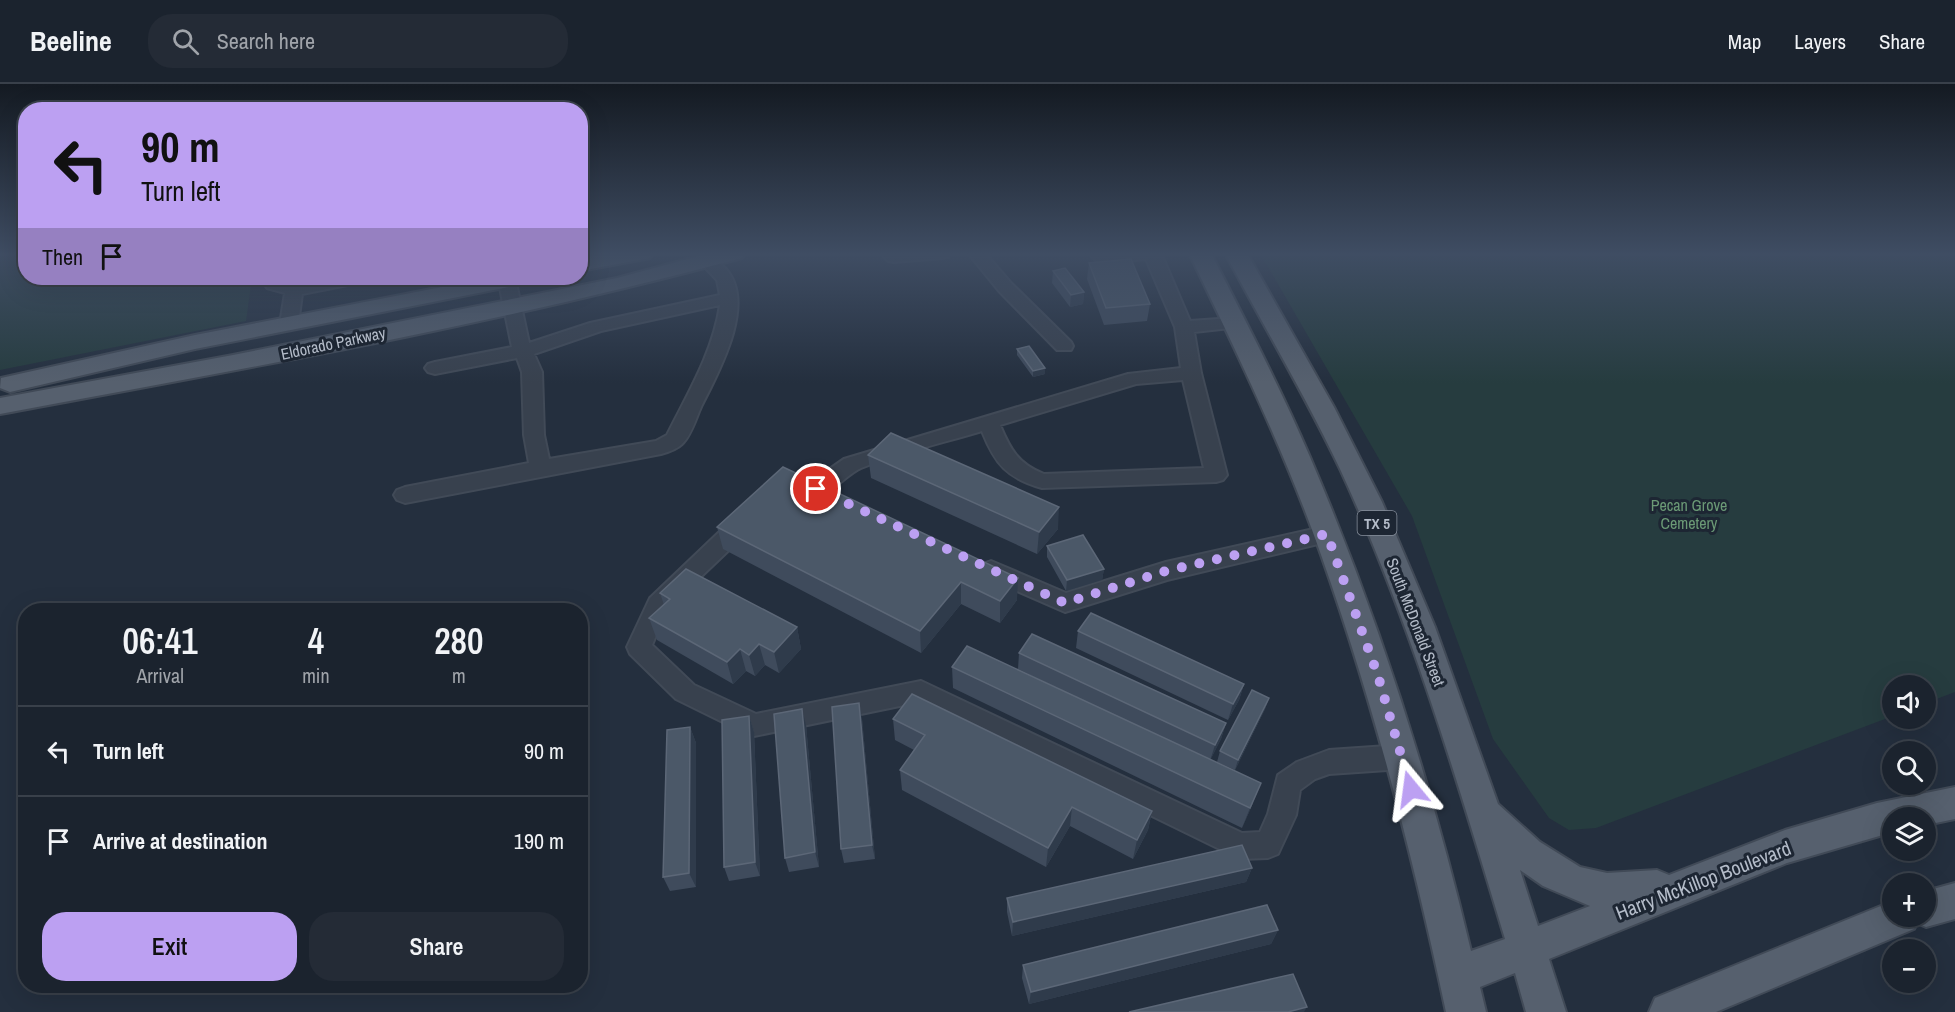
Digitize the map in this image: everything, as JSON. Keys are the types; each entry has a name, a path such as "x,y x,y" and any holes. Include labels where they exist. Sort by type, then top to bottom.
{"main road":[{"name":"Eldorado Parkway","path":"0,386 422,296"},
{"name":"Eldorado Parkway","path":"0,406 202,369 559,296"},
{"path":"1220,296 1278,413 1327,534 1378,676 1434,871 1462,994"},
{"name":"South McDonald Street","path":"1260,296 1342,448 1368,501 1401,581 1448,705 1546,1012"},
{"name":"Harry McKillop Boulevard","path":"1462,994 1527,948 1687,886 1832,831 1955,803"},
{"path":"1483,810 1536,861 1583,885 1608,892 1687,886"},
{"path":"1936,906 1955,901"},
{"path":"1669,1012 1882,924"},
{"path":"1723,1012 1796,960"}],"street":[{"path":"289,324 293,296"},
{"path":"511,296 511,306 532,372 534,435 540,468"},
{"path":"1014,296 1064,346"},
{"path":"988,422 1005,460 1020,473 1042,481 1216,475 1191,373 1184,327 1171,296"},
{"path":"405,495 661,447 675,439 719,348 729,308 729,298 596,327 524,351 435,368"},
{"path":"1184,327 1233,323"},
{"path":"815,491 851,464 1135,378 1191,373"},
{"path":"757,510 658,604 639,648 685,692 754,725 921,692 1240,846 1268,845 1282,814 1288,784 1306,770 1329,762 1402,757"},
{"path":"967,559 1065,603 1166,571 1327,534"}],"green space":[{"path":"0,296 249,296 246,321 0,370"},
{"name":"Pecan Grove Cemetery","path":"1285,296 1955,296 1955,692 1936,699 1936,675 1882,675 1882,720 1596,828 1569,830 1549,818 1493,739 1412,516"}],"building":[{"path":"1102,296 1147,296 1150,304 1106,308"},
{"path":"1029,346 1045,368 1033,371 1017,349"},
{"path":"891,433 1059,507 1039,532 868,455"},
{"path":"783,467 1018,578 1000,601 961,582 920,631 717,527"},
{"path":"1083,535 1104,569 1067,580 1047,546"},
{"path":"686,569 797,627 774,652 759,644 749,655 740,649 727,662 649,618 670,599 660,593"},
{"path":"1091,613 1244,684 1233,704 1078,631"},
{"path":"1032,634 1226,723 1215,745 1019,653"},
{"path":"967,646 1261,783 1250,808 952,667"},
{"path":"1252,690 1269,698 1238,760 1220,751"},
{"path":"912,694 1152,811 1137,840 1072,807 1048,848 900,770 925,735 893,719"},
{"path":"859,703 872,845 841,849 832,707"},
{"path":"802,709 815,852 785,858 774,714"},
{"path":"749,716 755,862 724,867 722,720"},
{"path":"690,727 689,873 663,877 667,730"},
{"path":"1242,845 1252,868 1013,922 1007,898"},
{"path":"1267,905 1278,930 1031,992 1023,965"},
{"path":"1293,974 1307,1007 1288,1012 1129,1012"}],"route":[{"path":"816,489 1065,603 1166,571 1327,534 1378,676 1411,789"}]}
